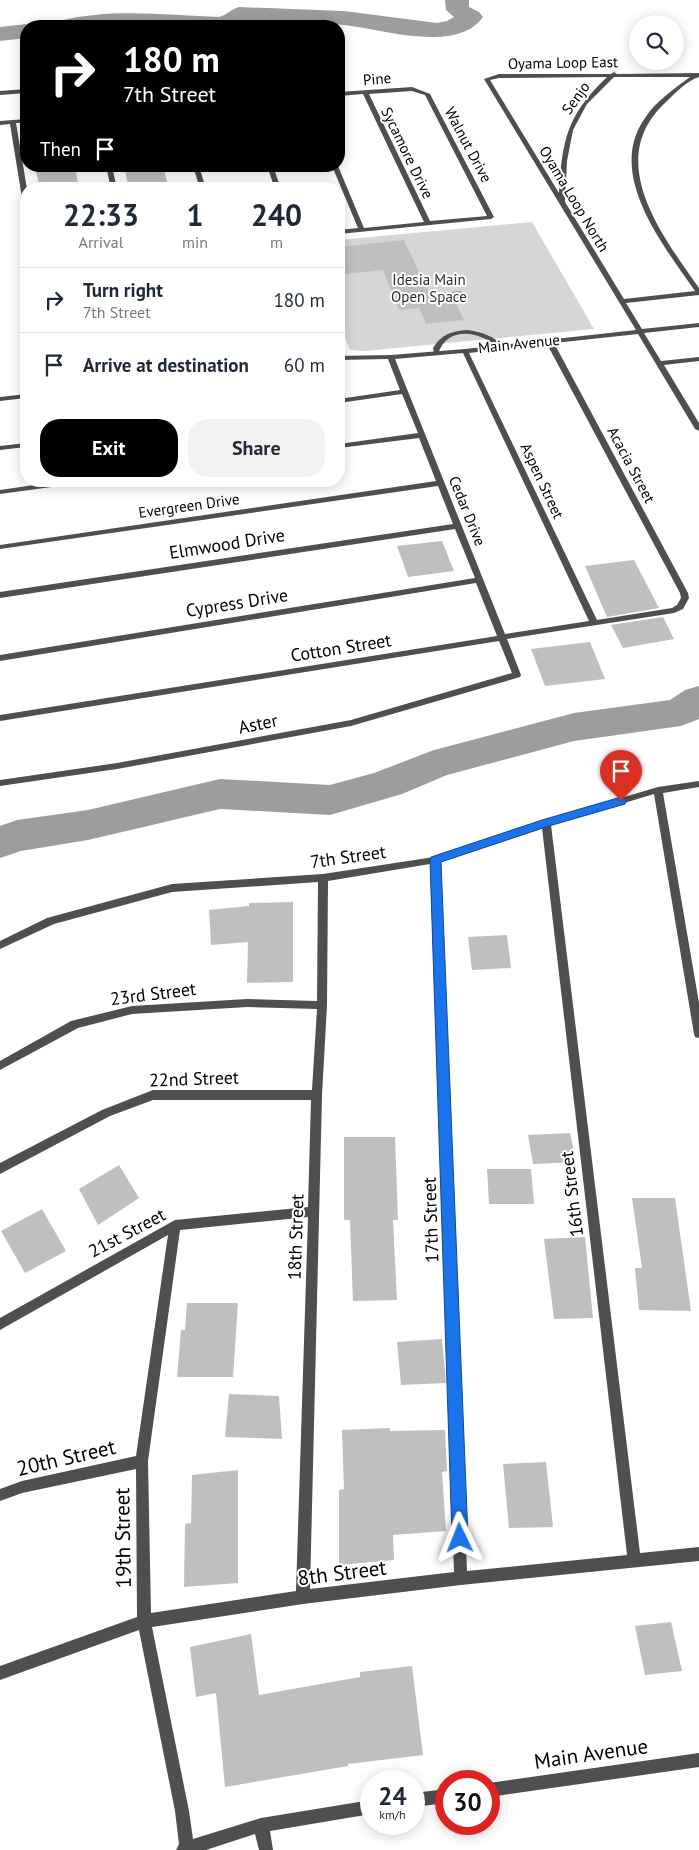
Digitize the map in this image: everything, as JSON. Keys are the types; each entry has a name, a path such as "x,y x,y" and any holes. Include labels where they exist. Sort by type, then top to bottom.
{"street":[{"name":"Senjo","path":"562,201 566,144 574,119 591,94 614,74"},
{"name":"Oyama Loop East","path":"487,79 499,76 698,74"},
{"path":"622,301 699,293 645,210 635,174 635,149 643,126 660,104 698,74"},
{"name":"Oyama Loop North","path":"487,79 699,429"},
{"name":"Pine","path":"345,94 418,90"},
{"name":"Walnut Drive","path":"418,90 427,94 491,217 428,224"},
{"path":"0,93 20,91"},
{"name":"Sycamore Drive","path":"364,92 428,224"},
{"path":"0,123 20,121"},
{"path":"13,122 20,166"},
{"path":"345,190 362,230"},
{"path":"345,231 428,224"},
{"name":"Main Avenue","path":"345,356 391,357 465,351 699,325"},
{"path":"436,353 438,343 449,336 457,334 484,335 491,338 501,347"},
{"name":"Acacia Street","path":"550,341 684,593 684,603"},
{"name":"Aspen Street","path":"465,351 594,624"},
{"name":"Cedar Drive","path":"391,357 517,675"},
{"path":"659,363 699,359"},
{"path":"345,399 405,391"},
{"path":"0,399 20,397"},
{"path":"345,445 422,435"},
{"path":"0,448 20,446"},
{"name":"Evergreen Drive","path":"0,547 441,483"},
{"path":"0,492 37,487"},
{"name":"Elmwood Drive","path":"0,595 458,526"},
{"name":"Cypress Drive","path":"0,658 480,580"},
{"name":"Cotton Street","path":"0,718 594,624 674,610 684,603"},
{"name":"Aster","path":"0,783 117,766 351,723 517,675"},
{"name":"7th Street","path":"0,945 51,921 172,888 323,878 435,860 546,823 658,790 699,784"},
{"path":"658,790 699,1034"},
{"name":"16th Street","path":"546,823 634,1561"},
{"name":"17th Street","path":"435,860 461,1578"},
{"name":"18th Street","path":"303,1597 317,1095 322,1005 323,878"},
{"name":"23rd Street","path":"0,1066 75,1024 132,1010 247,1003 322,1005"},
{"name":"22nd Street","path":"0,1169 106,1113 153,1095 317,1095"},
{"name":"21st Street","path":"0,1324 175,1225 314,1211"},
{"name":"19th Street","path":"175,1225 142,1461 144,1621 182,1811 185,1849"},
{"name":"20th Street","path":"0,1496 22,1487 142,1461"},
{"name":"8th Street","path":"0,1673 144,1621 303,1597 461,1578 699,1554"},
{"name":"Main Avenue","path":"500,1788 699,1760"},
{"path":"185,1849 261,1825 360,1809"},
{"path":"261,1825 266,1850"}],"green space":[{"name":"Idesia Main Open Space","path":"532,222 594,329 365,351 351,350 345,338 345,239"}],"shaded area":[{"path":"460,291 468,294 469,298 422,303 419,295"}],"building":[{"path":"36,172 76,172 78,182 38,182"},
{"path":"125,172 165,172 167,182 127,182"},
{"path":"404,240 434,303 455,301 464,320 426,324 419,308 399,310 383,270 345,274 345,246"},
{"path":"442,541 454,571 408,577 397,546"},
{"path":"634,560 659,608 607,617 585,566"},
{"path":"663,617 674,639 623,648 611,625"},
{"path":"590,642 605,679 545,686 531,649"},
{"path":"293,902 293,982 247,983 248,942 211,945 209,910 249,906 249,903"},
{"path":"507,935 511,968 472,970 468,937"},
{"path":"570,1133 576,1162 533,1164 528,1135"},
{"path":"344,1137 395,1137 398,1220 393,1220 397,1300 353,1301 350,1220 344,1220"},
{"path":"119,1165 139,1198 98,1225 79,1189"},
{"path":"487,1169 531,1169 534,1204 489,1204"},
{"path":"632,1198 675,1198 691,1311 639,1310 635,1268 642,1268"},
{"path":"42,1209 66,1251 25,1273 1,1231"},
{"path":"585,1237 593,1318 554,1319 544,1239"},
{"path":"187,1303 238,1303 233,1377 177,1377 181,1330 185,1330"},
{"path":"442,1339 446,1383 401,1385 397,1342"},
{"path":"229,1394 279,1396 282,1439 225,1437"},
{"path":"390,1428 390,1431 445,1430 447,1471 442,1472 446,1531 393,1535 394,1560 339,1565 339,1490 344,1489 342,1430"},
{"path":"546,1462 553,1527 509,1528 503,1464"},
{"path":"238,1470 238,1583 184,1587 185,1524 191,1523 192,1475"},
{"path":"671,1622 682,1671 645,1675 635,1626"},
{"path":"251,1634 259,1695 360,1677 360,1672 412,1666 423,1755 348,1764 348,1766 225,1787 216,1693 196,1697 190,1647"}],"waterway":[{"path":"233,20 239,14 344,18 437,30 454,27 471,17 458,10 457,0"},
{"path":"0,34 20,32"},
{"path":"0,842 17,836 88,825 220,794 330,800 387,784 434,764 574,727 681,712 699,699"}],"route":[{"path":"460,1538 435,860 546,823 621,801"}]}
